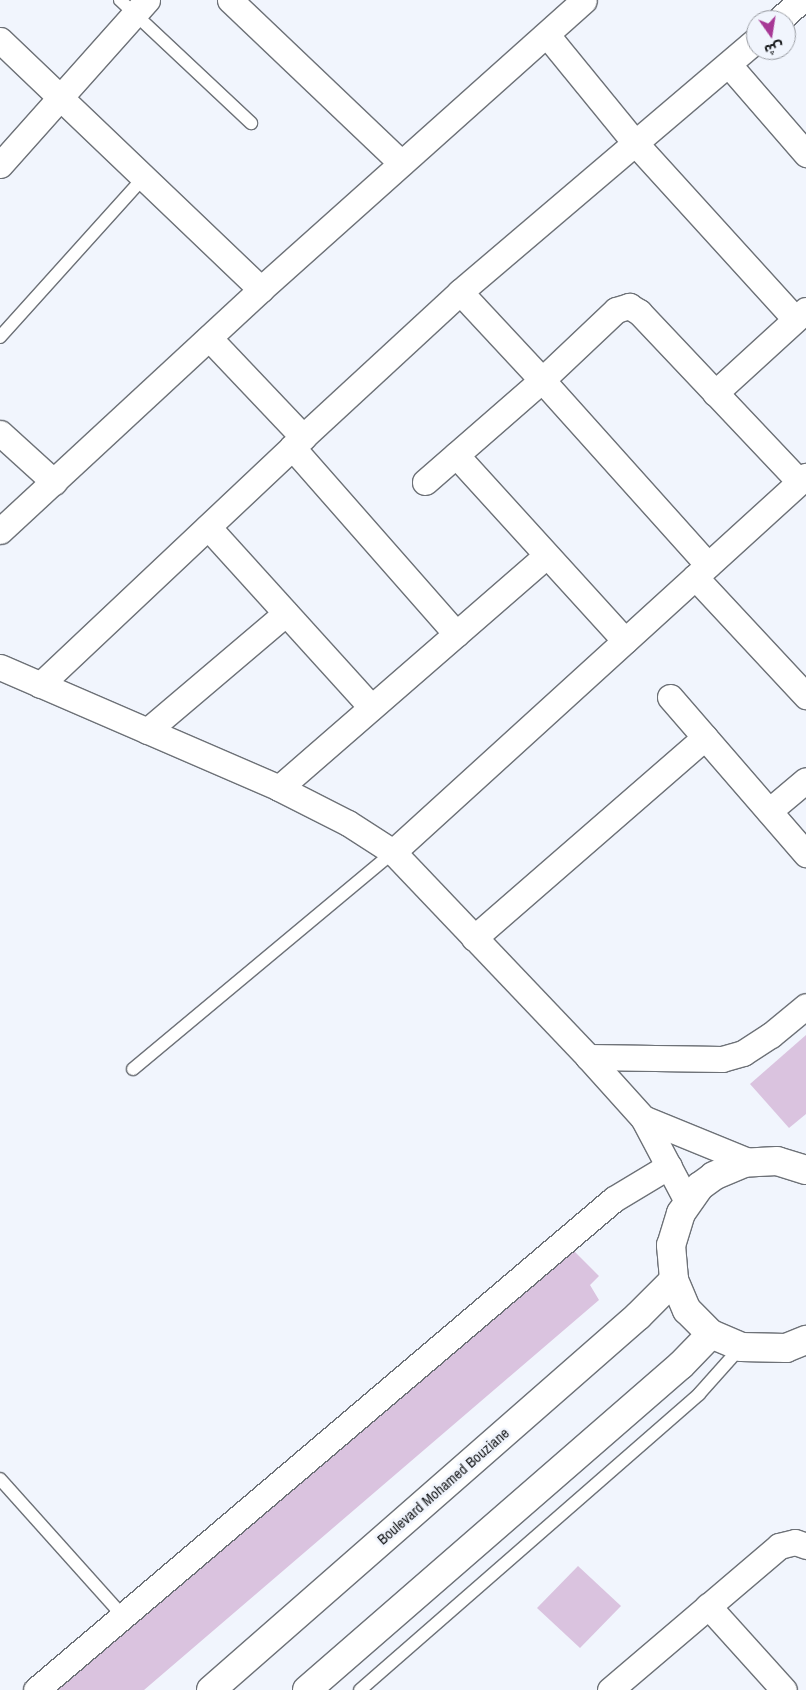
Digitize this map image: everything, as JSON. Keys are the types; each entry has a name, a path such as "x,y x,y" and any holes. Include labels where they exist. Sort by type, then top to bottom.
{"street":[{"path":"230,0 401,163"},
{"path":"0,530 261,289 584,0"},
{"path":"790,10 801,0"},
{"path":"0,165 60,97 134,5"},
{"path":"547,35 636,144 801,314 716,393"},
{"path":"0,40 261,289"},
{"path":"40,685 460,292 746,49"},
{"path":"729,65 806,154"},
{"path":"460,292 542,380 806,696"},
{"path":"393,852 803,479 716,393 639,312 629,306 616,310 542,380 424,482"},
{"path":"209,338 298,442 456,634"},
{"path":"0,433 54,482"},
{"path":"456,455 625,641"},
{"path":"208,527 371,707"},
{"path":"280,788 546,556"},
{"path":"147,731 286,613"},
{"path":"0,667 280,788 348,823 393,852 588,1057 643,1118 688,1203"},
{"path":"670,698 806,854"},
{"path":"474,938 705,737"},
{"path":"769,811 806,780"},
{"path":"588,1057 722,1059 743,1052 772,1035 806,1006"},
{"path":"643,1118 754,1163"},
{"path":"806,1170 777,1162 744,1163 714,1176 700,1186 681,1213 671,1245 674,1280 687,1310 711,1334 741,1347 786,1348 806,1340"},
{"path":"36,1690 614,1199 668,1166"},
{"name":"Boulevard Mohamed Bouziane","path":"211,1690 638,1316 674,1280"},
{"path":"307,1690 681,1365 711,1334"},
{"path":"610,1690 779,1546 795,1542 806,1546"},
{"path":"708,1606 784,1690"}],"lane":[{"path":"134,5 252,123"},
{"path":"0,337 144,177"},
{"path":"133,1069 393,852"},
{"path":"360,1690 699,1394 741,1347"},
{"path":"0,1479 122,1615"}],"building":[{"path":"806,1035 806,1114 789,1128 750,1084"},
{"path":"567,1244 599,1276 590,1285 599,1300 144,1690 54,1690"},
{"path":"578,1566 621,1606 580,1648 537,1608"}]}
